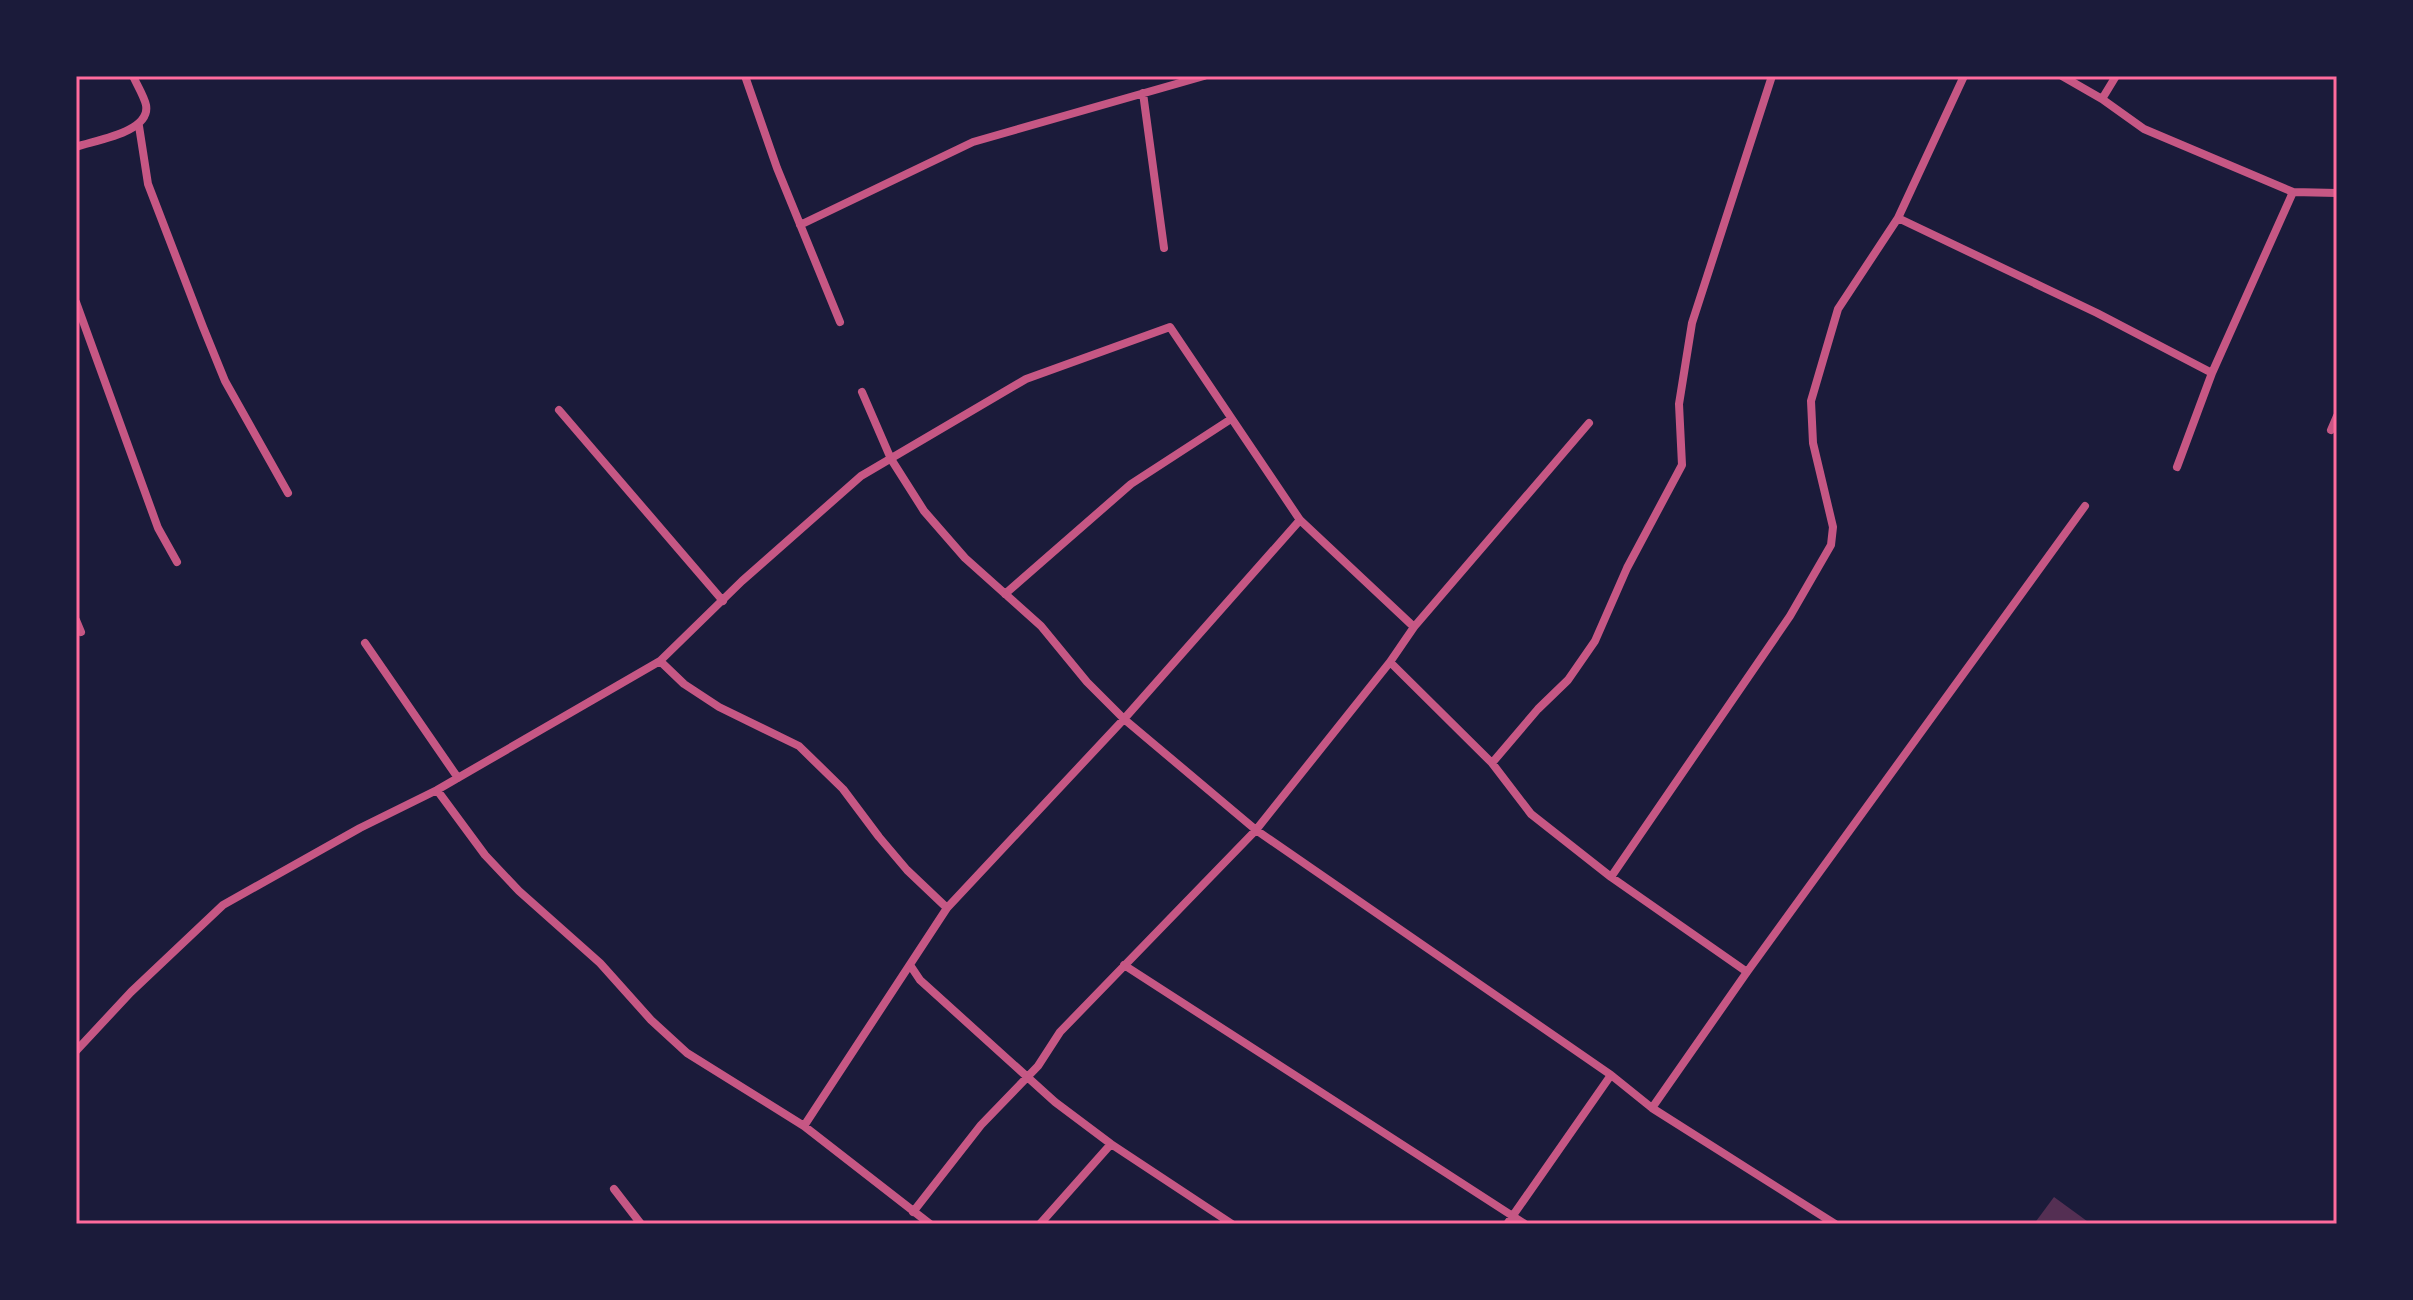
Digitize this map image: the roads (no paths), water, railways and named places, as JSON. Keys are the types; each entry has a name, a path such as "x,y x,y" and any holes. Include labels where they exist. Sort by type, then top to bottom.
{"street":[{"path":"76,147 139,126 146,116 146,104 133,76"},
{"path":"745,76 840,322"},
{"path":"800,225 973,142 1204,76"},
{"path":"1492,763 1538,709 1568,680 1595,641 1627,568 1682,465 1679,404 1692,323 1772,76"},
{"path":"1611,877 1790,616 1831,545 1833,527 1813,443 1811,401 1838,309 1898,218 1964,76"},
{"path":"2062,76 2144,129 2293,192 2337,193"},
{"path":"2102,99 2116,76"},
{"path":"1143,93 1164,248"},
{"path":"139,126 148,184 208,340 225,381 288,493"},
{"path":"2177,467 2212,373 2293,192"},
{"path":"1898,218 2097,313 2212,373"},
{"path":"76,302 158,528 177,562"},
{"path":"76,1051 131,992 223,905 360,828 437,790 660,661 861,476 1026,379 1170,327 1300,520 1414,627"},
{"path":"862,392 891,459 924,511 965,558 1041,626 1087,682 1124,719 1256,830 1611,1075 1652,1108 1835,1224"},
{"path":"559,410 723,601"},
{"path":"2331,430 2337,416"},
{"path":"1005,594 1131,484 1231,419"},
{"path":"913,1212 981,1125 1038,1066 1060,1032 1256,830 1390,662 1414,627 1589,423"},
{"path":"1652,1108 2085,506"},
{"path":"804,1126 947,908 1124,719 1300,520"},
{"path":"76,620 81,632"},
{"path":"365,643 458,778"},
{"path":"660,661 684,684 719,707 799,746 809,754 843,789 907,870 947,908"},
{"path":"1390,662 1492,763 1531,814 1611,877 1747,972"},
{"path":"437,790 485,855 519,891 600,963 651,1020 687,1053 804,1126 930,1224"},
{"path":"910,965 920,980 1026,1079 1111,1144 1232,1224"},
{"path":"1124,965 1510,1220 1525,1224"},
{"path":"1510,1220 1611,1075"},
{"path":"1040,1224 1111,1144"},
{"path":"614,1189 641,1224"}]}
